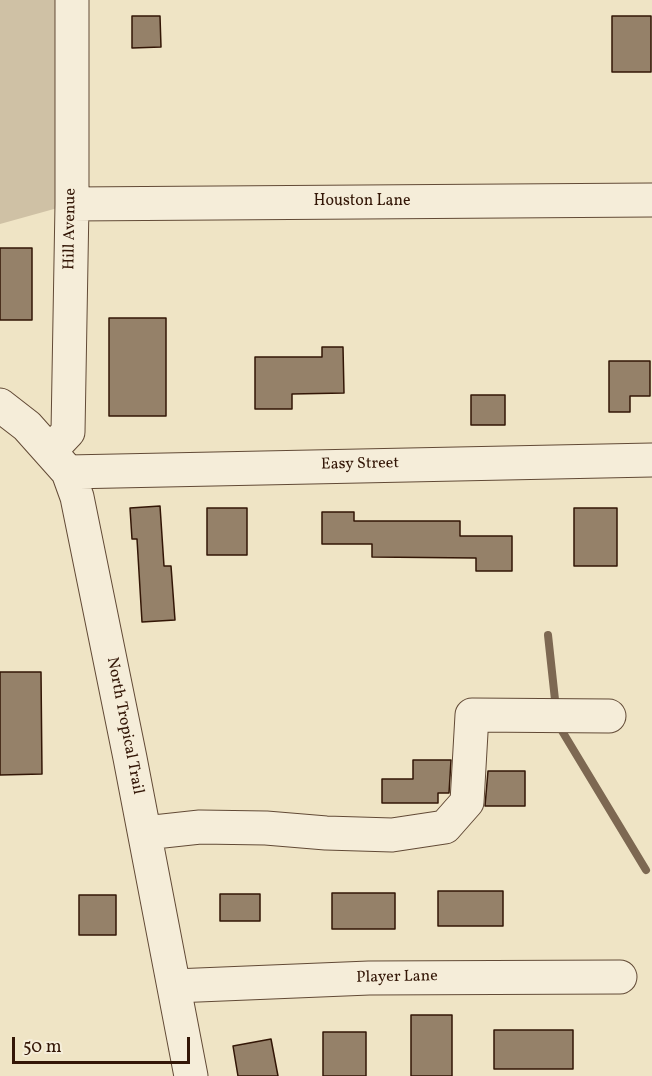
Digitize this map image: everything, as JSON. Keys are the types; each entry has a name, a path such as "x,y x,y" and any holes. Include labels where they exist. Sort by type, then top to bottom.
{"street":[{"name":"Hill Avenue","path":"59,461 68,432 72,204 72,0"},
{"name":"Houston Lane","path":"72,204 652,200"},
{"name":"North Tropical Trail","path":"0,405 27,426 59,461 77,497 145,833 191,1076"},
{"name":"Easy Street","path":"59,461 652,460"},
{"path":"145,833 200,827 392,835 445,827 466,802 472,715 609,716"},
{"name":"Player Lane","path":"174,986 369,978 620,977"}],"shaded area":[{"path":"0,0 72,0 72,204 0,224"}],"building":[{"path":"132,16 160,16 161,47 132,48"},
{"path":"612,16 651,16 651,72 612,72"},
{"path":"0,248 32,248 32,320 0,320"},
{"path":"109,318 166,318 166,416 109,416"},
{"path":"322,347 343,347 344,393 292,394 292,409 255,409 255,357 322,357"},
{"path":"609,361 650,361 650,396 630,396 630,412 609,412"},
{"path":"471,395 505,395 505,425 471,425"},
{"path":"160,506 164,566 171,566 175,620 142,622 137,539 132,539 130,508"},
{"path":"207,508 247,508 247,555 207,555"},
{"path":"574,508 617,508 617,566 574,566"},
{"path":"322,512 354,512 354,521 460,521 460,536 512,536 512,571 476,571 476,558 372,557 372,544 322,544"},
{"path":"0,672 41,672 42,774 0,775"},
{"path":"413,760 451,760 449,793 438,793 438,803 382,803 382,779 413,779"},
{"path":"488,771 525,771 525,806 485,806"},
{"path":"438,891 503,891 503,926 438,926"},
{"path":"332,893 395,893 395,929 332,929"},
{"path":"220,894 260,894 260,921 220,921"},
{"path":"79,895 116,895 116,935 79,935"},
{"path":"411,1015 452,1015 452,1076 411,1076"},
{"path":"494,1030 573,1030 573,1069 494,1069"},
{"path":"323,1032 366,1032 366,1076 323,1076"},
{"path":"271,1039 278,1076 238,1076 233,1046"}],"waterway":[{"path":"548,635 556,709"},
{"path":"559,726 646,870"}]}
